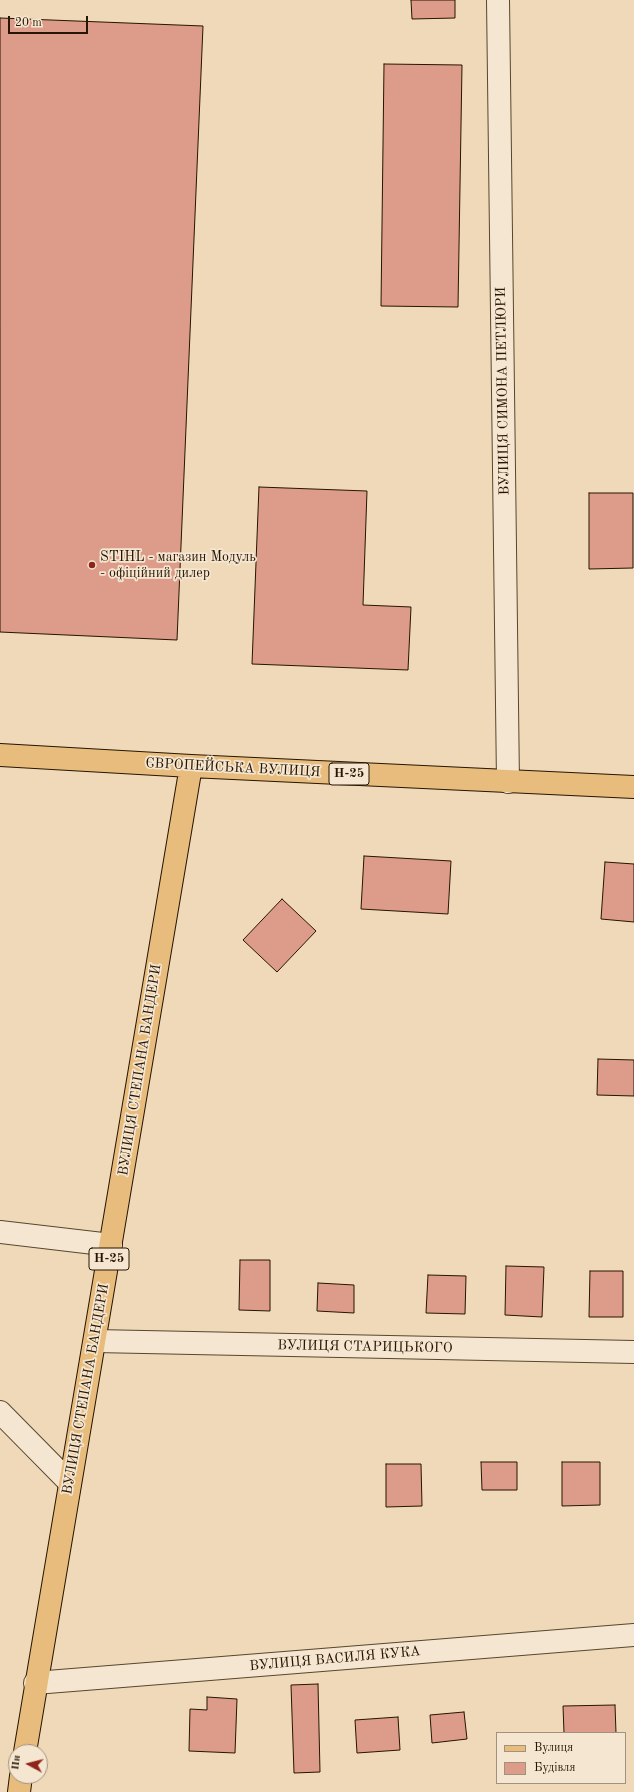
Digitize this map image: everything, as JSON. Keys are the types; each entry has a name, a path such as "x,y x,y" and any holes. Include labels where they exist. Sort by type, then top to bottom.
{"main road":[{"name":"ЄВРОПЕЙСЬКА ВУЛИЦЯ","path":"0,755 508,782 634,787"},
{"name":"ВУЛИЦЯ СТЕПАНА БАНДЕРИ","path":"26,1744 35,1683 95,1341 191,766"}],"street":[{"name":"ВУЛИЦЯ СИМОНА ПЕТЛЮРИ","path":"498,0 508,782"},
{"path":"0,1232 111,1245"},
{"name":"ВУЛИЦЯ СТАРИЦЬКОГО","path":"95,1341 634,1352"},
{"path":"0,1412 70,1483"},
{"name":"ВУЛИЦЯ ВАСИЛЯ КУКА","path":"35,1683 634,1634"}],"building":[{"path":"411,0 455,0 455,18 412,19"},
{"path":"0,18 203,26 177,640 0,632"},
{"path":"384,64 462,65 458,307 381,306"},
{"path":"259,487 367,491 363,605 411,607 408,670 252,664"},
{"path":"589,493 633,493 633,568 589,569"},
{"path":"364,856 451,861 448,914 361,909"},
{"path":"605,862 634,864 634,922 601,919"},
{"path":"282,899 316,931 277,972 243,940"},
{"path":"598,1059 634,1060 634,1096 597,1095"},
{"path":"240,1260 270,1260 270,1311 239,1310"},
{"path":"506,1266 544,1267 542,1317 505,1315"},
{"path":"590,1271 623,1271 623,1317 589,1317"},
{"path":"428,1275 466,1276 465,1314 426,1313"},
{"path":"318,1283 354,1285 354,1313 317,1311"},
{"path":"481,1462 517,1462 517,1490 482,1490"},
{"path":"562,1462 600,1462 600,1505 562,1506"},
{"path":"386,1464 421,1464 422,1506 386,1507"},
{"path":"318,1684 320,1772 294,1773 291,1685"},
{"path":"207,1697 237,1699 235,1753 189,1751 190,1709 207,1710"},
{"path":"615,1705 616,1732 564,1732 563,1706"},
{"path":"464,1712 467,1739 432,1743 430,1715"},
{"path":"398,1717 400,1750 357,1753 355,1720"}],"place":[{"name":"STIHL - магазин Модуль - офіційний дилер","path":"92,565"}]}
